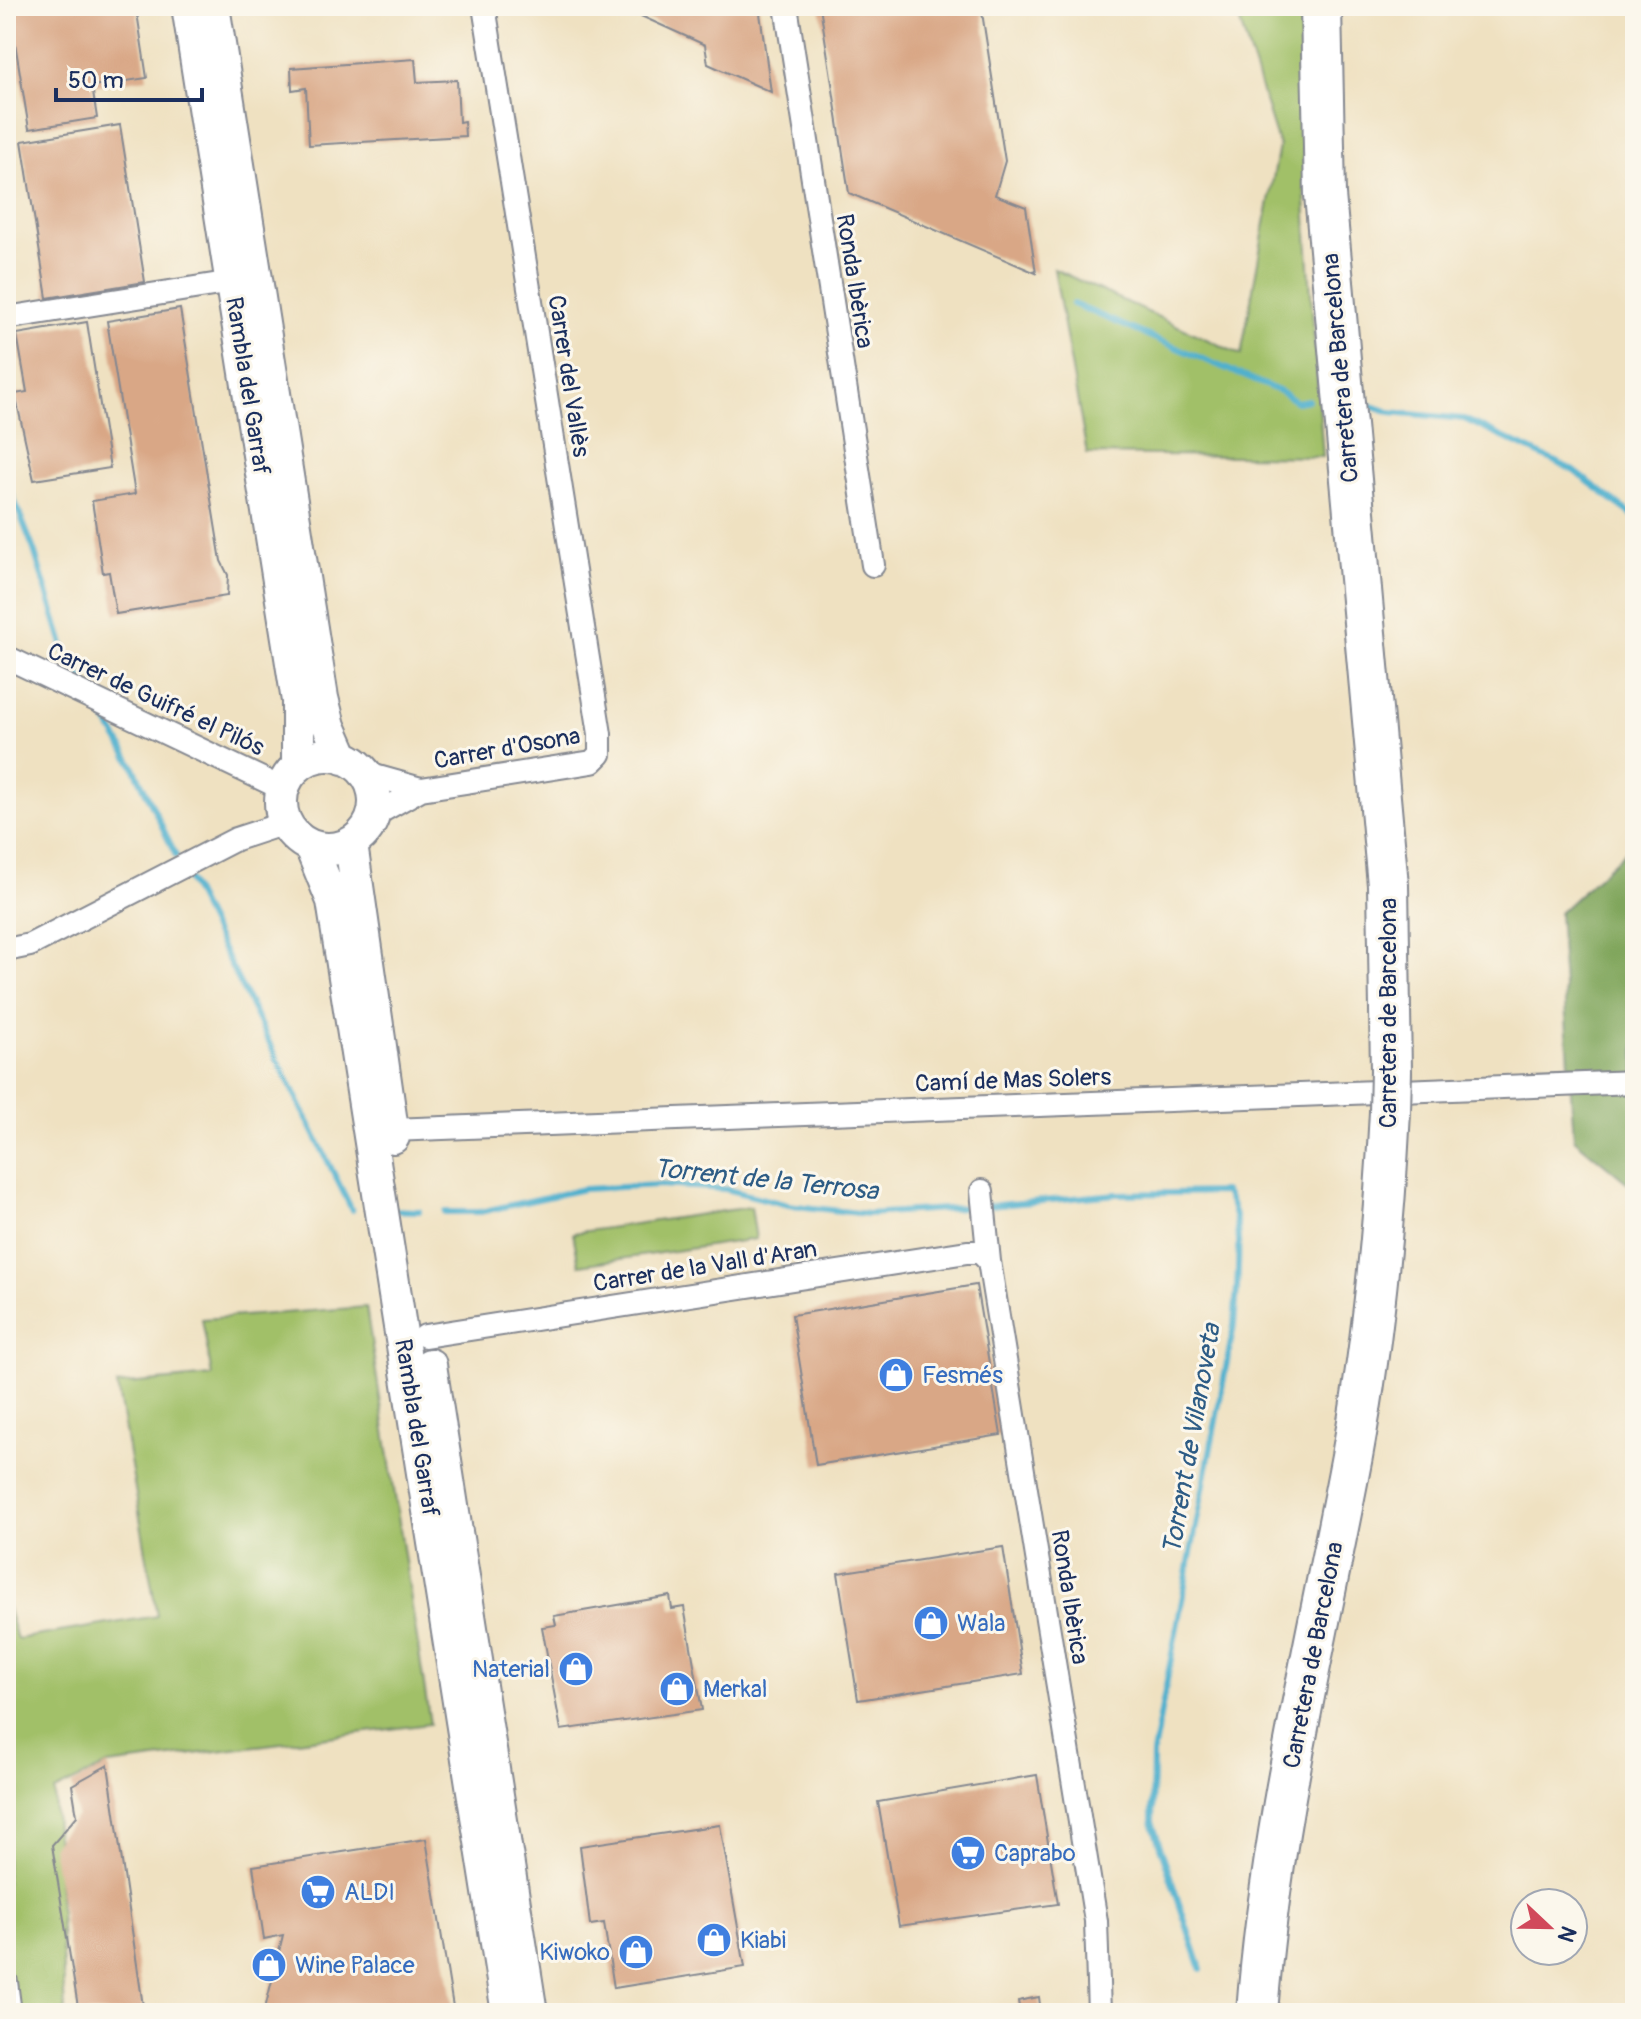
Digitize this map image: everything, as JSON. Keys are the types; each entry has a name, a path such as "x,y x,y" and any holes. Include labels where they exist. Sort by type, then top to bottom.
{"highway":[{"name":"Carretera de Barcelona","path":"1257,2013 1261,1952 1279,1832 1363,1391 1385,1206 1390,1112 1388,885 1325,195 1321,6"}],"street":[{"name":"Rambla del Garraf","path":"188,6 298,701 290,778 281,803 285,823 295,836 311,847 333,901 394,1210 425,1336 531,2013"},
{"name":"Rambla del Garraf","path":"213,6 322,698 329,726 374,793 373,816"},
{"name":"Carrer del Vallès","path":"484,6 600,734 600,754"},
{"name":"Ronda Ibèrica","path":"786,6 873,565"},
{"path":"6,318 232,282"},
{"name":"Carrer de Guifré el Pilós","path":"6,657 110,706 290,778"},
{"name":"Carrer d'Osona","path":"373,816 421,789 592,762 600,754"},
{"path":"290,778 319,756 354,765"},
{"name":"Carrer d'Osona","path":"354,765 421,789"},
{"path":"311,847 332,849 351,844 366,830 373,816"},
{"path":"6,950 30,945 236,839 285,823"},
{"name":"Rambla del Garraf","path":"351,844 392,1130 394,1210 508,2013"},
{"name":"Camí de Mas Solers","path":"392,1130 1635,1082"},
{"name":"Ronda Ibèrica","path":"982,1191 989,1261 1096,1921 1099,2013"},
{"name":"Carrer de la Vall d'Aran","path":"425,1336 967,1252 980,1252 989,1261"},
{"path":"6,1982 10,2013"}],"green space":[{"path":"1235,6 1302,6 1304,176 1323,457 1087,454 1054,269 1241,355 1279,146"},
{"path":"1635,843 1635,1189 1574,1139 1559,913"},
{"path":"751,1207 756,1239 579,1265 573,1233"},
{"path":"366,1307 430,1724 108,1765 54,1791 65,2013 6,2013 6,1603 17,1639 157,1616 117,1385 212,1376 202,1319"}],"building":[{"path":"9,6 136,6 147,78 92,86 97,118 29,129"},
{"path":"619,6 759,6 771,92 708,64 705,45"},
{"path":"820,6 981,6 1005,161 995,195 1026,207 1036,273 849,193"},
{"path":"415,59 417,82 457,80 459,122 464,121 465,136 309,145 306,88 292,90 291,68"},
{"path":"120,125 145,282 47,298 22,141"},
{"path":"180,309 221,561 228,575 227,596 116,614 109,572 103,573 92,501 135,494 107,321"},
{"path":"87,322 110,468 34,480 15,394 27,392 17,334"},
{"name":"Fesmés","path":"976,1285 1001,1435 816,1465 792,1315"},
{"name":"Wala","path":"1003,1547 1023,1674 858,1700 838,1573"},
{"path":"670,1596 672,1609 684,1607 702,1710 561,1730 542,1627 556,1625 554,1616"},
{"path":"108,1765 144,2013 79,2013 52,1845 77,1816 72,1785"},
{"name":"Caprabo","path":"1037,1775 1058,1904 899,1926 878,1802"},
{"path":"720,1825 745,1967 614,1988 604,1923 590,1925 580,1846"},
{"path":"426,1839 454,2013 264,2013 283,1935 264,1939 253,1866"},
{"path":"1039,1997 1041,2013 1020,2013 1018,2001"}],"waterway":[{"path":"1073,304 1279,391 1297,402 1308,400"},
{"path":"1367,404 1390,412 1464,419 1573,470 1635,517"},
{"name":"Torrent de la Terrosa","path":"6,479 34,550 65,651 87,687"},
{"name":"Torrent de Vilanoveta","path":"101,711 133,765 176,856"},
{"name":"Torrent de la Terrosa","path":"187,877 352,1210"},
{"name":"Torrent de la Terrosa","path":"445,1212 480,1212 583,1189 659,1185 725,1189 788,1205 867,1214 977,1207"},
{"name":"Torrent de Vilanoveta","path":"988,1206 1116,1194 1224,1192 1236,1219 1238,1275 1234,1325 1153,1754 1152,1822 1201,1969"},
{"name":"Torrent de la Terrosa","path":"390,1210 419,1211"}],"place":[{"name":"Fesmés","path":"896,1375"},
{"name":"Wala","path":"931,1623"},
{"name":"Naterial","path":"576,1669"},
{"name":"Merkal","path":"677,1689"},
{"name":"Caprabo","path":"968,1853"},
{"name":"ALDI","path":"318,1892"},
{"name":"Kiabi","path":"714,1940"},
{"name":"Kiwoko","path":"636,1952"},
{"name":"Wine Palace","path":"269,1965"}]}
